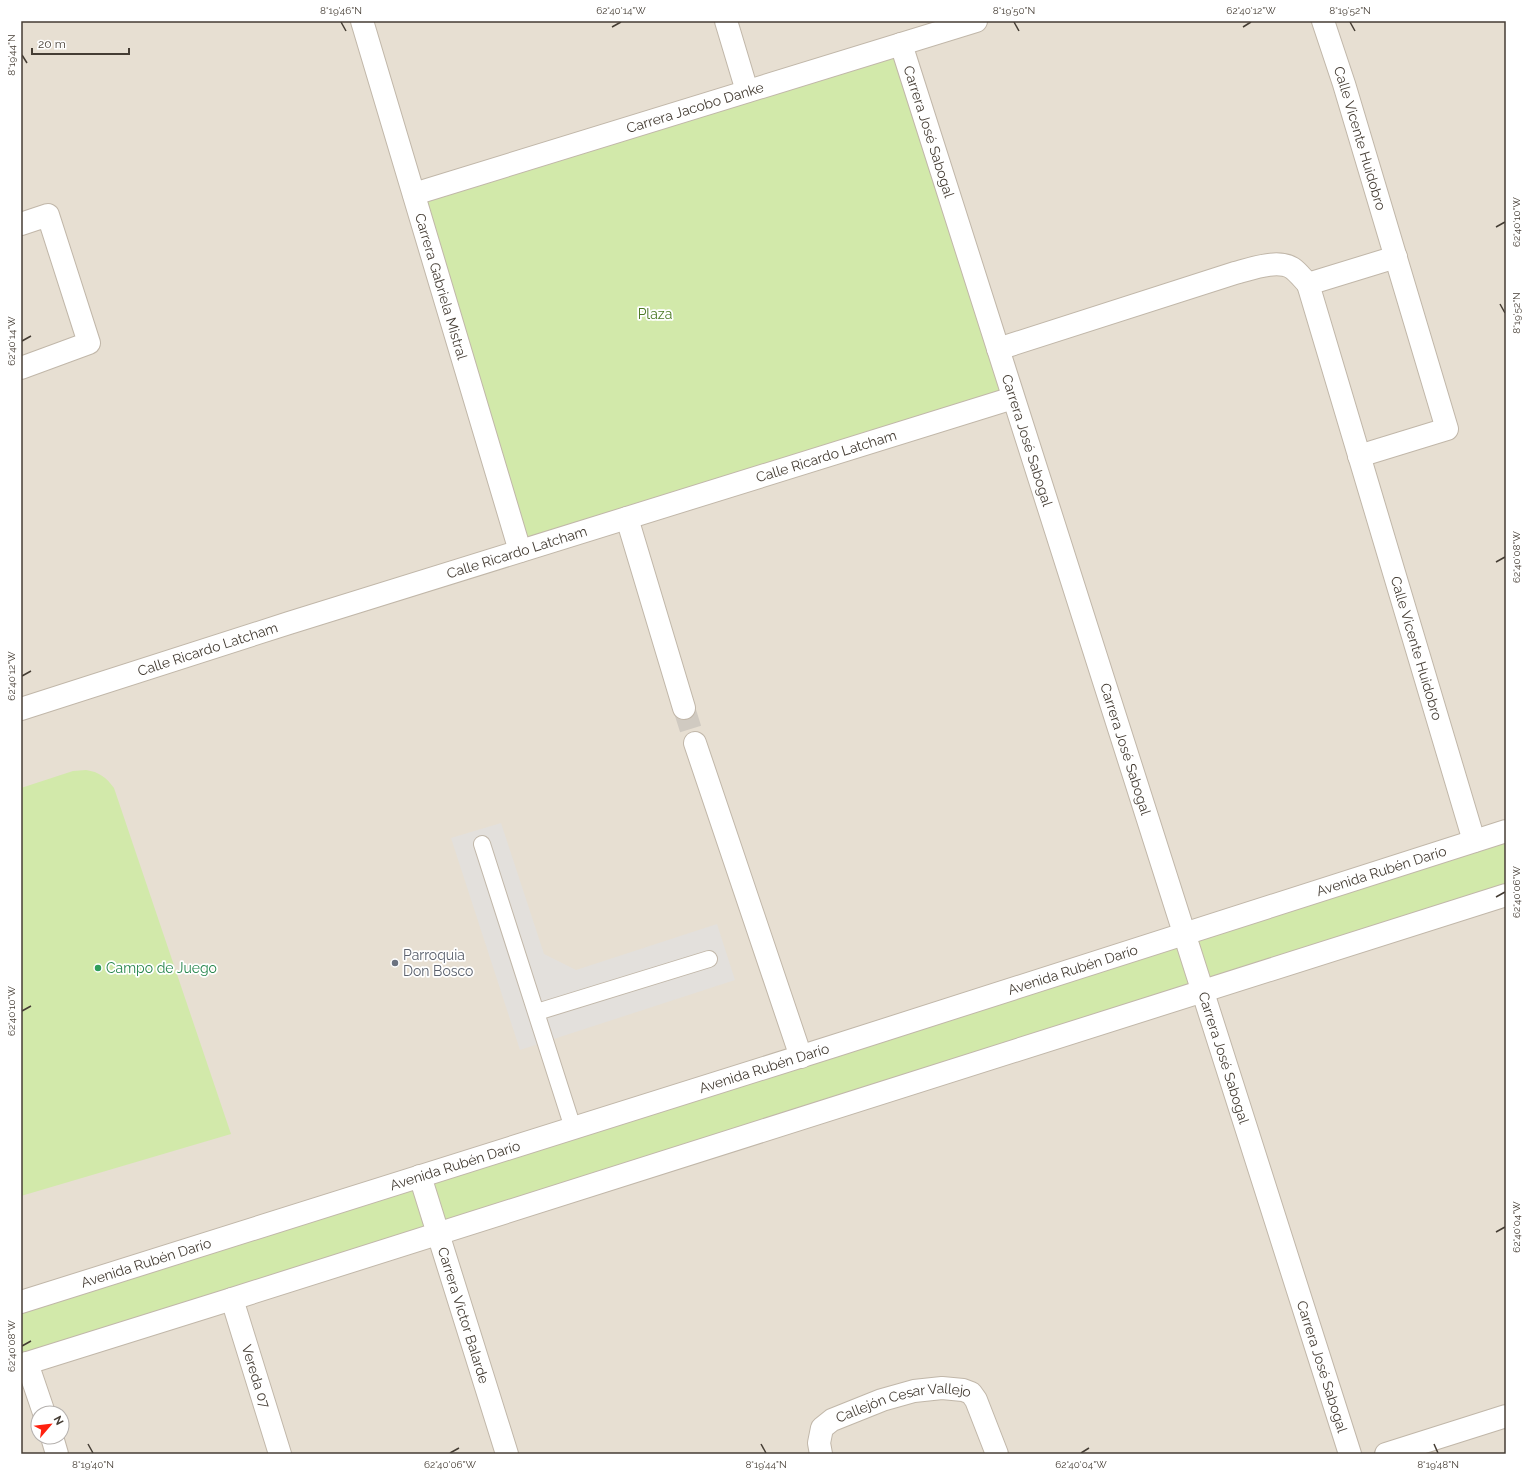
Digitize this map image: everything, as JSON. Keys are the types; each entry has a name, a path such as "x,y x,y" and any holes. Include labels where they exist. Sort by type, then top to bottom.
{"street":[{"name":"Carrera Gabriela Mistral","path":"362,21 520,551"},
{"path":"726,21 747,91"},
{"name":"Carrera Jacobo Danke","path":"414,194 976,21"},
{"name":"Calle Vicente Huidobro","path":"1323,21 1344,84 1447,429 1359,456"},
{"name":"Carrera José Sabogal","path":"901,44 1350,1454"},
{"path":"21,224 48,215 89,343 21,368"},
{"path":"998,349 1235,273 1263,266 1284,265 1292,269 1308,284 1396,256"},
{"name":"Calle Vicente Huidobro","path":"1308,284 1474,841"},
{"name":"Calle Ricardo Latcham","path":"21,709 520,551 1013,398"},
{"path":"627,518 684,708"},
{"path":"695,742 801,1056"},
{"name":"Avenida Rubén Darío","path":"21,1302 801,1056 1506,831"},
{"path":"41,1405 24,1364 1506,895"},
{"name":"Carrera Victor Balarde","path":"420,1176 507,1454"},
{"name":"Vereda 07","path":"232,1299 280,1454"},
{"name":"Callejón Cesar Vallejo","path":"821,1454 819,1444 822,1428 832,1420 882,1400 908,1393 942,1388 963,1390 971,1393 976,1400 997,1454"},
{"path":"1386,1454 1506,1416"}],"lane":[{"path":"482,844 573,1128"},
{"path":"537,1012 709,959"}],"shaded area":[{"path":"21,21 1506,21 1506,1454 21,1454"},
{"path":"501,823 544,954 576,970 717,924 735,980 520,1050 451,838"}],"green space":[{"name":"Plaza","path":"901,44 1013,398 520,551 414,194"},
{"name":"Campo de Juego","path":"86,770 95,772 102,776 114,788 231,1134 21,1196 21,788 73,771"},
{"path":"1506,831 1506,895 21,1365 21,1302"}],"tunnel":[{"path":"684,708 695,743"}],"place":[{"name":"Parroquia Don Bosco","path":"395,963"},
{"name":"Campo de Juego","path":"98,968"}]}
